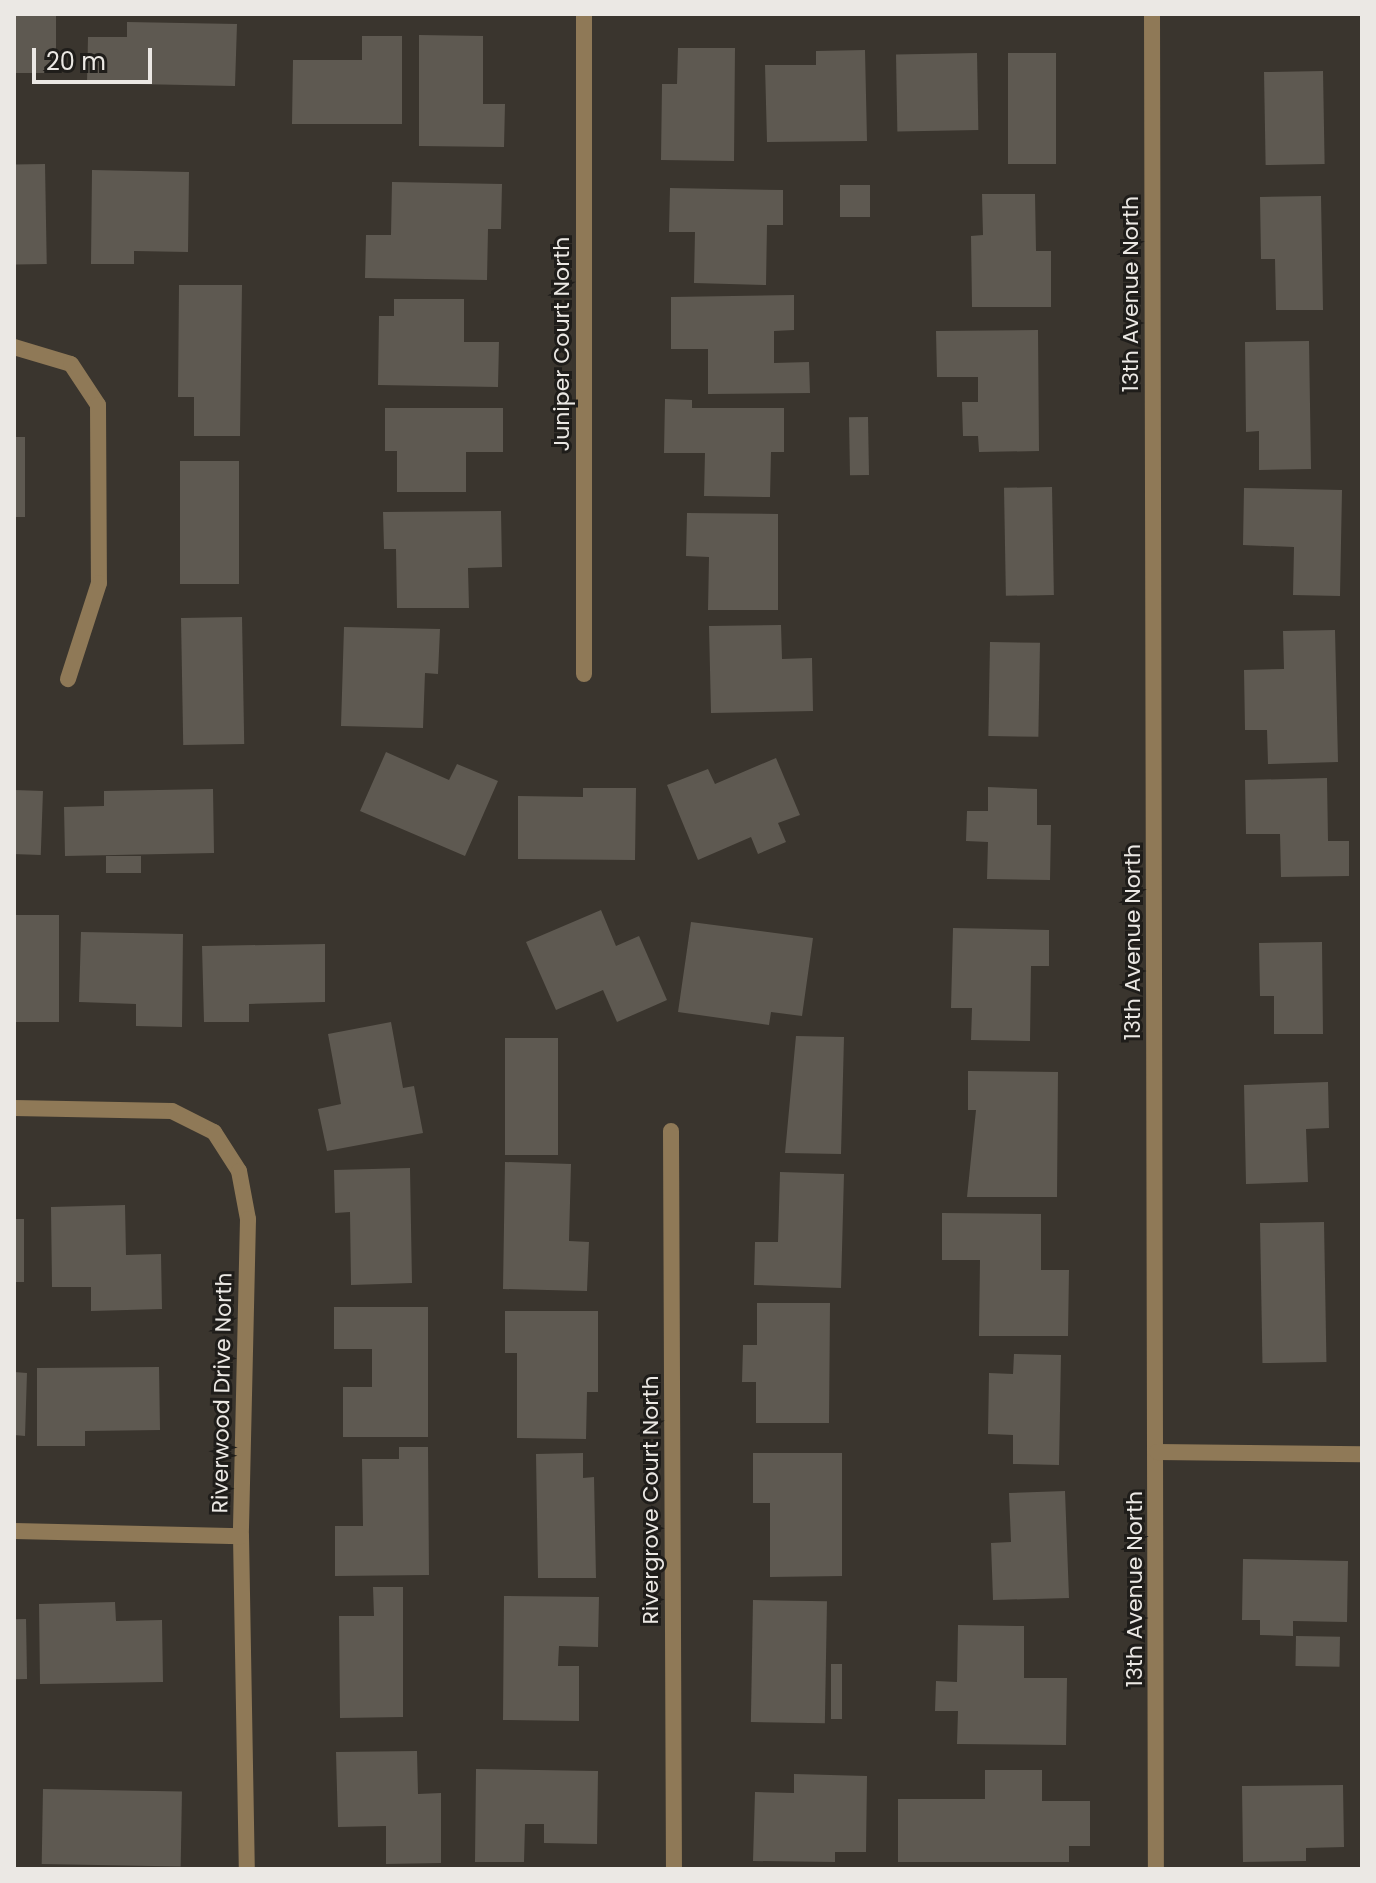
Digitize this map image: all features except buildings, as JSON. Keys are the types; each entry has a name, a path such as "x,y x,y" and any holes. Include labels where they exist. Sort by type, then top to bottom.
{"street":[{"name":"Juniper Court North","path":"584,14 584,674"},
{"name":"13th Avenue North","path":"1152,14 1156,1869"},
{"path":"14,347 71,364 98,405 99,583 68,679"},
{"name":"Riverwood Drive North","path":"14,1108 172,1111 214,1132 239,1171 248,1219 241,1536 247,1869"},
{"name":"Rivergrove Court North","path":"671,1131 674,1869"},
{"path":"1157,1452 1362,1454"},
{"path":"14,1531 241,1536"}]}
